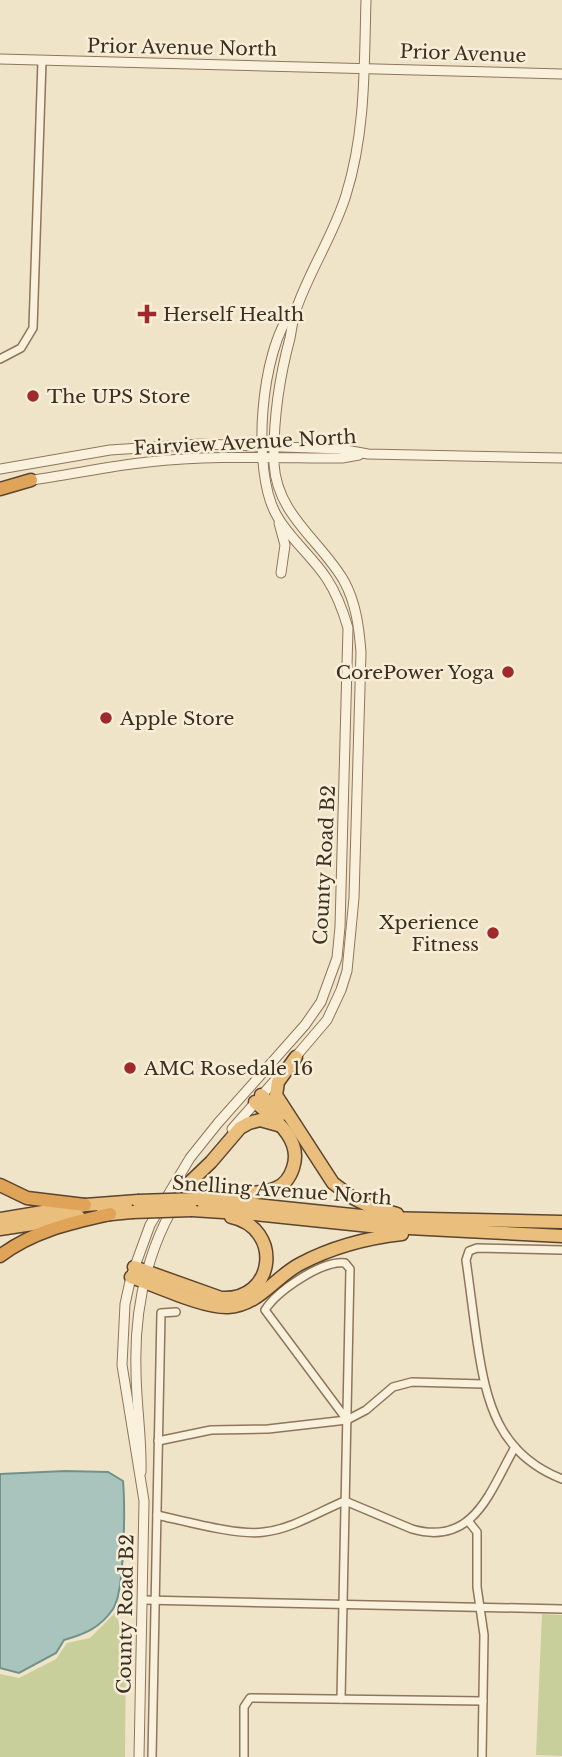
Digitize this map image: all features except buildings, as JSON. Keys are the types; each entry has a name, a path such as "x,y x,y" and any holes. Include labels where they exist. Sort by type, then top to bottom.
{"highway":[{"path":"0,486 31,480"},
{"path":"296,1057 278,1082 276,1094 333,1184 369,1206 414,1219"},
{"path":"258,1099 306,1140"},
{"path":"199,1205 274,1189 284,1183 292,1171 296,1157 291,1141 283,1127 258,1099"},
{"path":"187,1185 240,1128 249,1122 269,1121 283,1127"},
{"path":"3,1185 27,1198 85,1205"},
{"name":"Snelling Avenue North","path":"0,1219 85,1205 199,1205 381,1218 562,1222"},
{"path":"139,1274 221,1298 240,1297 254,1288 263,1275 267,1260 258,1232 240,1219 199,1205"},
{"name":"Snelling Avenue North","path":"199,1205 254,1214 370,1226 562,1236"},
{"name":"Snelling Avenue North","path":"0,1229 110,1214 135,1207"},
{"path":"0,1256 52,1228 110,1214"},
{"path":"139,1274 209,1304 237,1306 253,1299 283,1273 331,1250 382,1237 462,1232"}],"street":[{"name":"County Road B2","path":"139,1274 187,1185 327,1020 347,971 354,898 361,652 358,619 342,578 289,510 277,483 274,458 278,389 296,308 329,238 346,194 361,129 366,0"},
{"name":"Prior Avenue North","path":"0,59 364,68"},
{"path":"0,359 22,348 33,328 42,61"},
{"name":"Prior Avenue","path":"364,68 562,74"},
{"name":"County Road B2","path":"139,1757 144,1501 136,1344 139,1274 150,1225 168,1192 200,1145 305,1025 321,1002 337,958 348,628 340,603 327,579 278,518 268,494 262,458 265,393 270,364 290,312 296,308"},
{"name":"Fairview Avenue North","path":"0,468 139,447 215,443 340,449 368,454 562,458"},
{"name":"Fairview Avenue North","path":"31,480 155,461 342,458 368,454"},
{"path":"278,518 285,545 281,572"},
{"path":"341,897 354,898"},
{"path":"248,1089 258,1099"},
{"path":"562,1250 477,1248 469,1251 466,1256 483,1384 497,1423 515,1447 549,1474 562,1479"},
{"path":"341,1699 351,1269 345,1263 337,1262 303,1276 265,1310 347,1420"},
{"path":"152,1757 161,1313 176,1312"},
{"path":"158,1441 211,1430 268,1429 347,1420 366,1410 385,1392 402,1384 421,1381 483,1384"},
{"path":"157,1516 242,1531 264,1532 285,1527 345,1501 421,1532 442,1532 469,1522 515,1447"},
{"path":"469,1522 477,1532 479,1608 484,1634 482,1757"},
{"path":"143,1600 562,1609"},
{"path":"244,1757 244,1707 247,1700 254,1697 483,1701"}],"green space":[{"path":"116,1612 126,1652 125,1757 0,1757 0,1674 19,1678 56,1659 67,1643 90,1638"},
{"path":"542,1614 562,1615 562,1756 536,1755"}],"water":[{"path":"108,1472 123,1481 123,1548 117,1600 103,1621 85,1633 64,1640 56,1653 19,1673 0,1668 0,1474"}],"place":[{"name":"Herself Health","path":"147,314"},
{"name":"The UPS Store","path":"33,396"},
{"name":"CorePower Yoga","path":"508,672"},
{"name":"Apple Store","path":"106,718"},
{"name":"Xperience Fitness","path":"493,933"},
{"name":"AMC Rosedale 16","path":"130,1068"}]}
